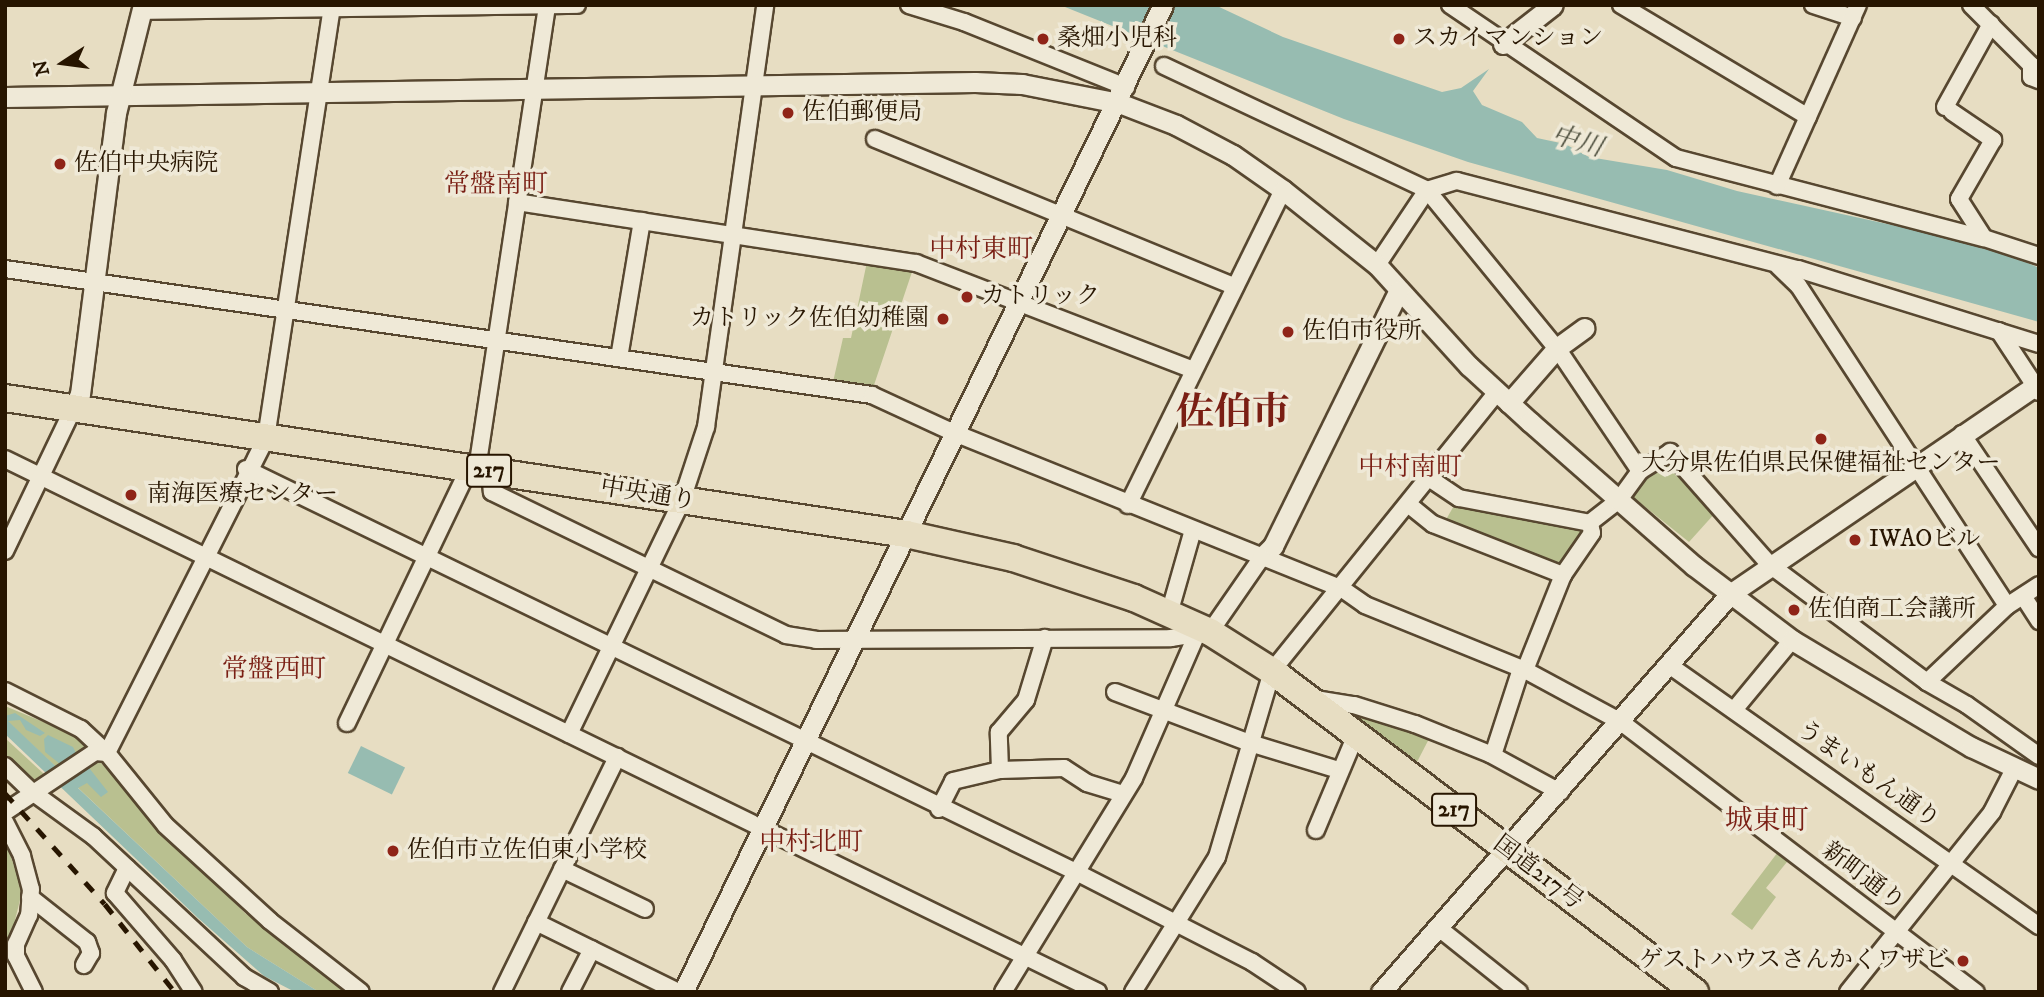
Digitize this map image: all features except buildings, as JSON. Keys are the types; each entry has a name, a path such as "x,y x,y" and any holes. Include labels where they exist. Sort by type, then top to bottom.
{"highway":[{"name":"217","path":"5,398 73,408"},
{"name":"中央通り","path":"73,408 906,534 1013,558 1170,614 1204,633"},
{"name":"国道217号","path":"1204,633 1272,671 1695,992"}],"street":[{"path":"5,551 80,394 119,95 143,8 577,5"},
{"path":"569,734 682,500 706,428 731,233 765,5"},
{"path":"909,5 976,26 1123,95 1233,155 1283,190 1377,265 1503,398 1730,594 1792,640 1882,697 2030,771 1952,860 1848,992"},
{"path":"536,922 681,992 906,534 952,432 1123,95 1163,5"},
{"path":"1450,5 1503,44 1676,158 1984,238 2039,256"},
{"path":"1503,44 1553,5"},
{"path":"1620,5 1808,117"},
{"path":"1777,186 1855,12 1813,5"},
{"path":"1971,5 2031,65 2031,77 2039,80"},
{"path":"348,723 427,556 479,470 547,6"},
{"path":"5,812 36,788 101,752 204,556 246,469 266,438 321,94 332,8"},
{"path":"1984,238 1959,199 1993,140 1948,109 1991,24"},
{"path":"1164,66 1427,190 1557,348 1640,471"},
{"path":"5,97 533,91 755,85 1022,84 1123,95"},
{"path":"875,139 1235,287"},
{"path":"1377,265 1427,190 1457,181 1486,185 1775,263 2039,344"},
{"path":"1128,505 1283,190"},
{"path":"517,202 916,263 1020,300 1193,370"},
{"path":"619,358 642,220"},
{"path":"1775,263 1798,285 2007,606"},
{"name":"新町通り","path":"5,269 872,395 952,432 1128,505 1341,588 1365,605 1523,669 1621,722 1976,992"},
{"path":"1003,992 1124,794 1162,712 1180,683 1204,633 1273,546 1399,290"},
{"path":"1133,992 1217,857 1272,671 1429,478 1503,398 1557,348 1585,328"},
{"path":"1383,991 1560,792 1730,594 1914,465 2037,387 1999,331"},
{"path":"1962,433 2039,548"},
{"path":"1429,478 1459,498 1590,523 1619,500 1640,471 1670,452 1770,565 1927,682 1968,705 2039,756"},
{"path":"5,459 1098,992"},
{"path":"246,469 939,809 1076,872 1175,923 1297,992"},
{"path":"479,470 492,492 786,635 816,640 855,637 1045,638 1204,633"},
{"path":"1408,504 1433,524 1563,575"},
{"path":"1493,755 1523,669 1563,575 1592,533 1590,523"},
{"path":"1170,614 1193,530"},
{"path":"1927,682 2007,606 2039,585"},
{"path":"2023,596 2039,621"},
{"path":"1000,770 999,732 1026,700 1045,638"},
{"path":"1734,710 1792,640"},
{"name":"うまいもん通り","path":"1669,665 1952,860 2039,926"},
{"path":"5,691 81,730 165,825 270,921 361,992"},
{"path":"1115,692 1250,743 1339,770"},
{"path":"1307,698 1354,705 1493,755 1560,792"},
{"path":"1316,830 1356,735"},
{"path":"502,992 617,757"},
{"path":"5,766 36,788 127,867 244,977 270,992"},
{"path":"939,809 953,781 1000,770 1063,768 1087,783 1124,794"},
{"path":"5,822 22,856 30,897 16,956 34,992"},
{"path":"127,867 115,893 173,960 194,992"},
{"path":"562,869 645,909"},
{"path":"30,897 87,942 91,953 84,965"},
{"path":"1440,929 1519,992"},
{"path":"570,992 592,949"}],"green space":[{"path":"868,257 914,266 873,388 833,382 843,338 851,338"},
{"path":"1669,458 1716,512 1689,542 1629,494"},
{"path":"1456,502 1586,525 1589,532 1562,572 1443,525"},
{"path":"5,706 77,736 158,827 246,914 349,992 319,992 247,947 5,719"},
{"path":"1353,709 1431,735 1417,762 1350,715"},
{"path":"5,738 44,774 30,782 5,758"},
{"path":"5,837 22,892 5,960"},
{"path":"1781,848 1791,857 1766,888 1776,897 1752,930 1731,914"}],"water":[{"path":"1060,5 1215,5 1283,37 1442,92 1461,88 1489,69 1473,91 1482,105 1522,122 1537,138 1565,144 1589,157 1667,170 1737,191 1992,247 2039,268 2039,322 1468,162 1344,119"},
{"path":"15,713 45,733 40,736 26,730 20,720 8,721 68,778 86,764 108,792 101,797 87,783 78,788 247,947 319,992 295,992 264,976 198,918 5,734 5,716"},
{"path":"48,735 73,747 76,753 60,764 45,752 44,739"},
{"path":"361,746 405,767 392,794 348,773"}],"railway":[{"path":"5,793 105,904 175,992"}],"place":[{"name":"桑畑小児科","path":"1043,39"},
{"name":"スカイマンション","path":"1399,39"},
{"name":"佐伯郵便局","path":"788,113"},
{"name":"佐伯中央病院","path":"60,164"},
{"name":"カトリック","path":"967,297"},
{"name":"カトリック佐伯幼稚園","path":"943,319"},
{"name":"佐伯市役所","path":"1288,332"},
{"name":"大分県佐伯県民保健福祉センター","path":"1821,439"},
{"name":"南海医療センター","path":"131,495"},
{"name":"IWAOビル","path":"1855,540"},
{"name":"佐伯商工会議所","path":"1794,610"},
{"name":"佐伯市立佐伯東小学校","path":"393,851"},
{"name":"ゲストハウスさんかくワザビ","path":"1963,961"}],"district":[{"name":"常盤南町","path":"496,185"},
{"name":"中村東町","path":"981,250"},
{"name":"佐伯市","path":"1233,414"},
{"name":"中村南町","path":"1410,468"},
{"name":"常盤西町","path":"274,670"},
{"name":"城東町","path":"1767,821"},
{"name":"中村北町","path":"811,843"}],"water label":[{"name":"中川","path":"1577,142"}]}
